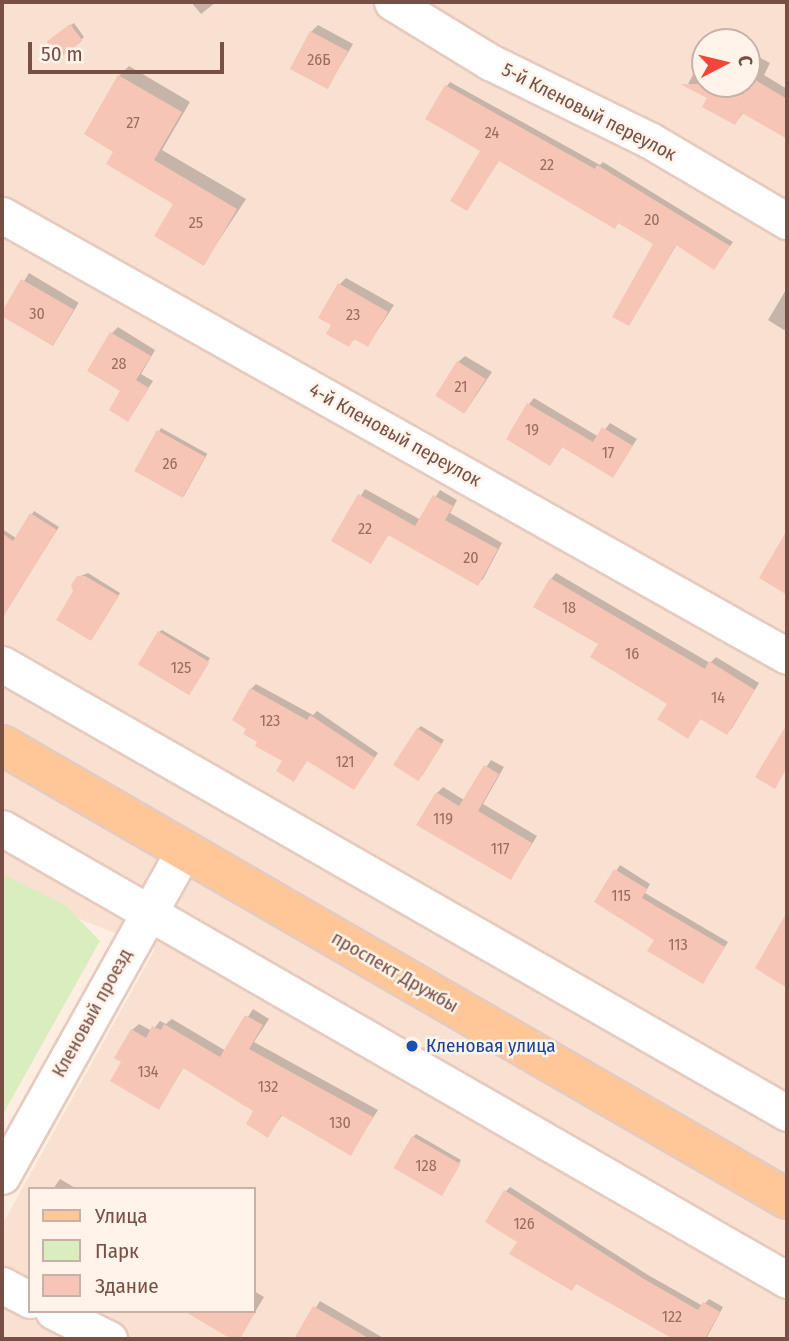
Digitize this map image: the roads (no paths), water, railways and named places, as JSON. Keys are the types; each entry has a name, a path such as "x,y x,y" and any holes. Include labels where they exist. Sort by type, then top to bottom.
{"main road":[{"name":"проспект Дружбы","path":"2,745 787,1199"}],"street":[{"name":"5-й Кленовый переулок","path":"392,2 490,62 651,141 787,220"},
{"name":"4-й Кленовый переулок","path":"2,215 787,656"},
{"path":"2,664 787,1113"},
{"path":"2,828 787,1280"},
{"name":"Кленовый проезд","path":"2,1176 184,850"},
{"path":"2,1286 28,1299"},
{"path":"57,1313 109,1339"}],"place":[{"name":"Кленовая улица","path":"412,1046"}]}
